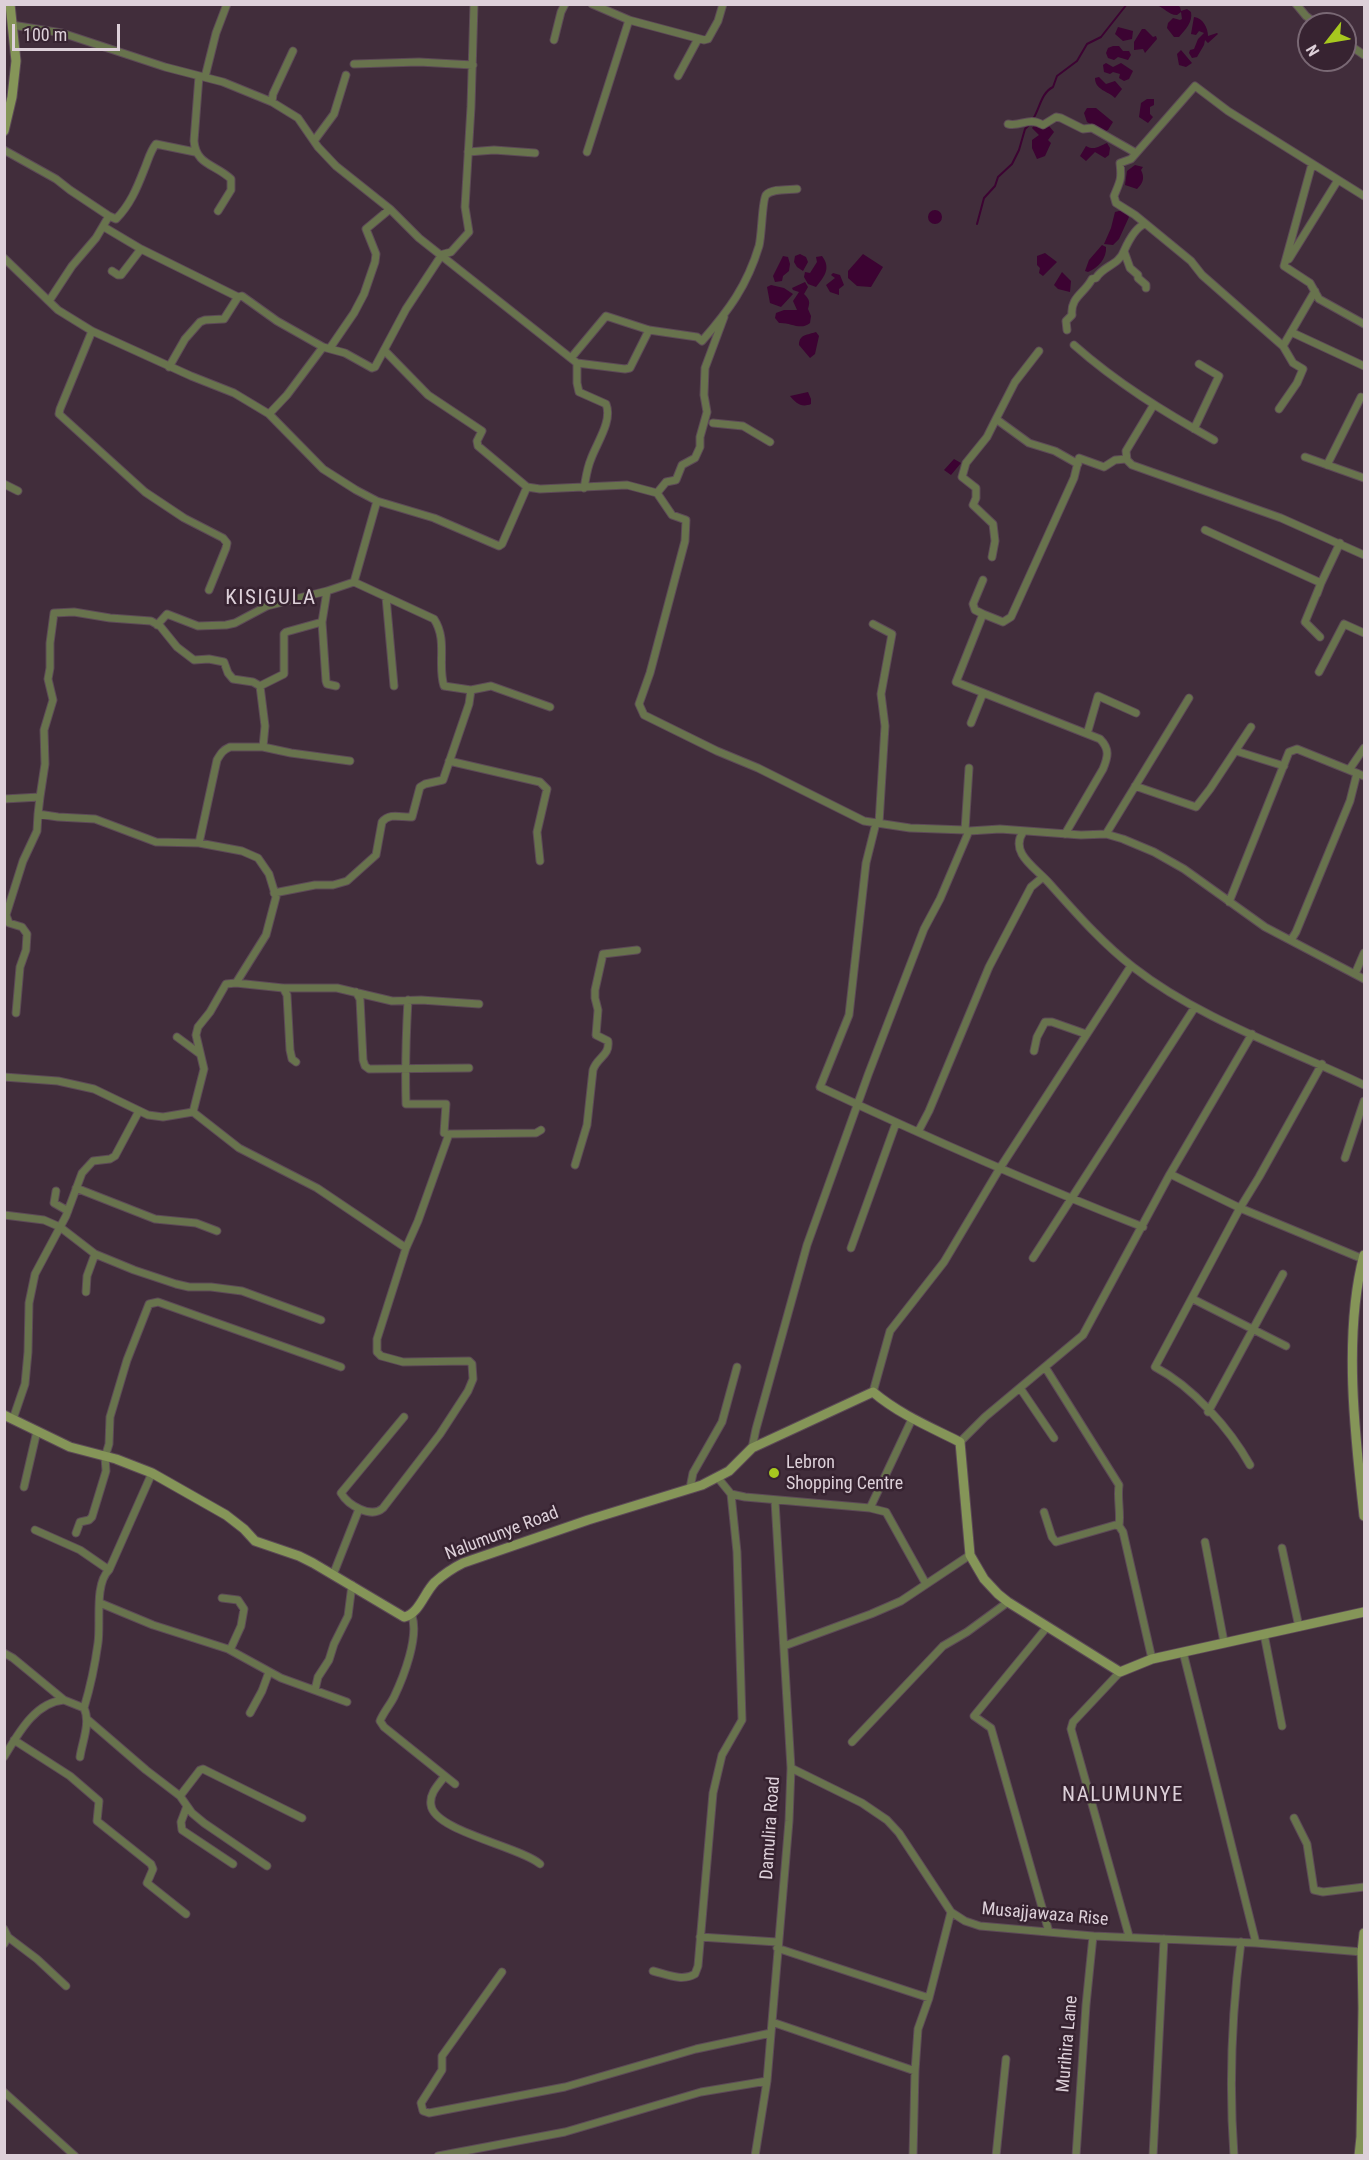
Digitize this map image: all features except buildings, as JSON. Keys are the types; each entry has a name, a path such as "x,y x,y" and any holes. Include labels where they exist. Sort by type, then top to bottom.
{"street":[{"path":"5,128 16,61 10,4"},
{"path":"218,211 231,190 231,178 201,160 195,152 194,141 202,76 227,4"},
{"path":"104,227 141,249 238,297 242,296 277,321 326,348 345,354 372,368 375,367 406,309 441,256 451,252 469,232 465,207 474,4"},
{"path":"554,40 561,12 566,4"},
{"path":"592,4 629,20 698,39 708,39 718,21 723,4"},
{"path":"587,152 629,20"},
{"path":"12,25 62,33 202,76 272,102 298,118 336,166 390,209 419,238 577,363 630,368 649,330"},
{"path":"678,76 698,39"},
{"path":"272,102 273,94 293,51"},
{"path":"354,64 419,62 473,65"},
{"path":"314,141 334,114 346,75"},
{"path":"1280,409 1303,369 1293,363 1283,346 1202,274 1191,261 1128,210 1120,207 1114,200 1115,193 1121,186 1120,163 1131,159 1196,86 1228,111 1365,196"},
{"path":"1008,124 1031,120 1043,125 1056,117 1061,118 1083,129 1092,128 1136,153"},
{"path":"4,150 56,179 116,219 134,195 156,144 195,152"},
{"path":"468,152 494,150 535,153"},
{"path":"1284,266 1312,165"},
{"path":"1284,266 1338,180"},
{"path":"570,358 606,316 649,330 696,337 702,341 738,296 762,236 763,201 766,195 771,192 797,189"},
{"path":"269,414 354,313 375,262 376,254 366,229 390,209"},
{"path":"49,301 72,266 104,227 109,216"},
{"path":"1066,330 1066,321 1072,315 1071,310 1078,293 1090,284 1092,279 1096,279 1100,272 1115,265 1136,231 1145,224"},
{"path":"112,271 121,275 141,249"},
{"path":"1124,251 1130,268 1138,275 1146,288"},
{"path":"4,258 58,310 92,331 169,367 234,393 269,414 322,469 376,501 434,518 499,546 502,544 527,487"},
{"path":"1284,266 1310,283 1319,299 1365,324"},
{"path":"1283,346 1315,291"},
{"path":"169,367 192,329 205,320 224,319 238,297"},
{"path":"657,493 666,482 676,480 682,465 694,458 700,447 700,437 707,411 704,395 705,368 723,317"},
{"path":"92,331 59,414 144,492 184,518 223,538 227,543 226,548 209,590"},
{"path":"1291,332 1365,366"},
{"path":"1074,345 1099,368 1154,406 1214,440"},
{"path":"384,350 428,394 482,431 477,441 478,446 527,487 540,489 627,485 657,493 672,515 686,520 685,541 650,673 639,704 644,715 864,821 910,828 965,830 969,768"},
{"path":"992,557 996,541 993,524 973,505 976,488 962,477 966,463 987,437 1016,382 1039,351"},
{"path":"577,363 579,392 606,404 608,409 600,439 590,461 584,488"},
{"path":"1194,429 1219,376 1199,364"},
{"path":"1327,465 1361,397"},
{"path":"1154,406 1126,451 1126,459 1132,465 1281,519 1365,555"},
{"path":"996,419 1029,443 1078,461 1104,467 1115,460 1126,459"},
{"path":"713,423 743,426 770,442"},
{"path":"1305,458 1365,478"},
{"path":"983,580 973,604 975,610 1003,622 1011,617 1035,561 1047,541 1074,478 1078,461"},
{"path":"4,484 18,491"},
{"path":"354,582 376,501"},
{"path":"1205,530 1321,583"},
{"path":"1320,637 1305,622 1340,543"},
{"path":"157,625 167,614 198,626 226,625 235,623 267,606 354,582 435,620 442,648 442,683 446,687 471,690 491,686 550,707"},
{"path":"1317,594 1321,583"},
{"path":"327,591 322,622 326,681 327,684 336,686"},
{"path":"386,597 394,686"},
{"path":"16,1014 20,967 26,950 27,934 22,927 9,923 6,915 23,861 37,831 45,764 44,730 53,700 48,679 54,613 74,612 151,621 194,660 209,659 224,663 233,679 253,682 260,686"},
{"path":"983,614 956,682 1087,734 1106,745 1108,759 1065,834"},
{"path":"260,686 284,674 283,639 286,632 322,622"},
{"path":"873,624 892,634 881,694 885,726 877,823 866,863 849,1015 820,1087 896,1123 1143,1227"},
{"path":"1319,672 1344,624 1365,633"},
{"path":"260,686 265,726 263,747"},
{"path":"274,893 347,881 376,855 382,822 385,818 412,817 420,787 443,780 469,704 471,690"},
{"path":"971,723 983,693"},
{"path":"1087,734 1098,696 1136,713"},
{"path":"1106,834 1189,698"},
{"path":"1135,786 1196,807 1251,727"},
{"path":"199,843 218,760 221,752 230,747 263,747 350,761"},
{"path":"1348,770 1365,748"},
{"path":"1229,902 1287,754 1297,749 1365,776"},
{"path":"1236,751 1284,766"},
{"path":"449,761 540,782 547,789 537,832 540,861"},
{"path":"1291,940 1350,801 1357,773"},
{"path":"4,799 40,797"},
{"path":"38,814 95,819 156,842 199,843 251,854 265,866 276,897 266,934 236,982"},
{"path":"752,1448 807,1245 924,929 940,899 969,831 1000,829 1065,834 1106,834 1123,839 1154,852 1184,869 1257,922 1365,979"},
{"path":"1023,832 1018,844 1019,850 1077,914 1131,966 1195,1007 1365,1085"},
{"path":"918,1132 930,1111 989,967 1031,887 1043,876"},
{"path":"575,1165 587,1125 593,1070 595,1065 607,1055 609,1047 608,1041 596,1035 598,1010 595,990 603,954 637,950"},
{"path":"1355,974 1365,953"},
{"path":"960,1442 912,1419 873,1392 890,1331 944,1262 1000,1168 1131,966"},
{"path":"193,1112 204,1069 196,1035 198,1028 226,984 236,982 283,988 337,988 392,1001 478,1004"},
{"path":"283,988 287,995 292,1059 296,1062"},
{"path":"356,992 360,999 363,1060 369,1069 469,1068"},
{"path":"408,1000 405,1104 446,1104 444,1133"},
{"path":"1033,1258 1195,1007"},
{"path":"1034,1051 1037,1037 1045,1022 1052,1022 1086,1034"},
{"path":"960,1442 1083,1335 1170,1173 1252,1034"},
{"path":"177,1037 200,1054"},
{"path":"1250,1466 1238,1443 1179,1382 1155,1367 1240,1208 1322,1065"},
{"path":"4,1077 58,1081 94,1089 148,1115 163,1117 193,1112 239,1148 317,1188 406,1248"},
{"path":"1345,1158 1365,1101"},
{"path":"140,1111 117,1153 110,1159 93,1161 82,1173 68,1211 36,1274 32,1286 25,1384 9,1417 70,1447 116,1459 152,1473 226,1515 255,1541 299,1556 371,1595 396,1613 404,1617 412,1616 414,1639 394,1697 380,1721 384,1727 455,1784"},
{"path":"851,1248 896,1123"},
{"path":"404,1417 341,1493 349,1503 359,1509 378,1512 383,1508 440,1434 468,1391 473,1379 472,1364 469,1361 403,1362 387,1358 377,1352 376,1339 406,1248 449,1134 536,1133 541,1130"},
{"path":"1170,1173 1240,1208 1364,1257 1356,1308 1353,1348 1354,1415 1365,1516"},
{"path":"76,1188 155,1219 196,1223 218,1231"},
{"path":"56,1191 54,1203 68,1211"},
{"path":"4,1215 44,1220 60,1227 95,1254 182,1286 242,1291 321,1320"},
{"path":"87,1292 87,1276 95,1254"},
{"path":"1208,1412 1283,1274"},
{"path":"1193,1299 1286,1346"},
{"path":"76,1533 80,1521 89,1520 92,1517 106,1471 105,1457 109,1444 110,1418 120,1382 147,1308 153,1302 341,1367"},
{"path":"690,1488 693,1473 722,1422 737,1367"},
{"path":"1045,1367 1119,1485 1117,1496 1121,1513 1119,1526"},
{"path":"1020,1388 1054,1438"},
{"name":"Nalumunye Road","path":"412,1616 426,1593 450,1569 588,1520 718,1478 738,1463 752,1448 873,1392"},
{"path":"870,1508 912,1419"},
{"path":"24,1487 37,1431"},
{"path":"960,1442 970,1555 984,1579 1008,1602 1120,1672"},
{"path":"80,1757 88,1720 84,1708 98,1642 100,1587 152,1473"},
{"path":"653,1971 688,1978 695,1974 713,1793 722,1755 741,1720 736,1552 731,1494 718,1478"},
{"path":"731,1494 775,1501 882,1510 888,1515 926,1584"},
{"name":"Damulira Road","path":"755,2156 767,2081 789,1821 791,1768 775,1501"},
{"path":"333,1575 359,1509"},
{"path":"1044,1512 1052,1537 1056,1542 1115,1525 1124,1532 1152,1659"},
{"path":"35,1530 80,1550 109,1570"},
{"path":"1205,1542 1224,1642"},
{"path":"1282,1548 1299,1627"},
{"path":"784,1646 901,1601 970,1555"},
{"path":"315,1690 318,1677 329,1660 348,1616 352,1585"},
{"path":"222,1598 238,1600 244,1609 241,1626 230,1650"},
{"path":"852,1742 943,1646 967,1632 1008,1602"},
{"path":"100,1603 153,1625 230,1650 269,1672 347,1702"},
{"path":"1129,1936 1071,1729 1073,1722 1120,1672 1152,1659 1365,1612"},
{"path":"1047,1627 974,1716 991,1728 1049,1932"},
{"path":"1263,1634 1282,1726"},
{"path":"1183,1652 1256,1943"},
{"path":"4,1653 64,1700 84,1708"},
{"path":"250,1713 269,1672"},
{"path":"4,1756 28,1722 46,1706 64,1700"},
{"path":"88,1720 180,1796 204,1823 267,1866"},
{"path":"14,1740 70,1776 99,1801 97,1821 151,1864 153,1869 147,1883 186,1914"},
{"path":"791,1768 862,1803 887,1820 899,1833 951,1912 929,1998 918,2029 913,2156"},
{"path":"180,1796 203,1769 302,1818"},
{"path":"445,1776 432,1796 430,1803 433,1812 449,1825 496,1846 522,1853 540,1864"},
{"path":"187,1806 181,1822 182,1830 232,1864"},
{"path":"1293,1818 1307,1844 1314,1890 1323,1892 1365,1887"},
{"name":"Musajjawaza Rise","path":"951,1912 964,1921 980,1926 1093,1936 1241,1942 1362,1952"},
{"path":"4,1929 6,1940 37,1959 66,1986"},
{"path":"1359,2156 1363,2137 1362,1952 1365,1933"},
{"name":"Murihira Lane","path":"1076,2156 1085,2016 1093,1936"},
{"path":"700,1937 777,1945 929,1998"},
{"path":"1153,2156 1164,1939"},
{"path":"1234,2156 1232,2122 1234,2039 1241,1942"},
{"path":"502,1972 442,2056 443,2068 421,2103 423,2111 429,2113 565,2087 696,2049 771,2033"},
{"path":"772,2022 915,2071"},
{"path":"996,2156 1006,2060"},
{"path":"438,2156 565,2132 701,2092 767,2081"},
{"path":"4,2092 75,2156"}],"shaded area":[{"path":"1156,5 1177,5 1181,11 1187,9 1191,12 1190,22 1179,37 1174,37 1167,28 1173,18 1182,19 1181,12 1174,15"},
{"path":"1194,17 1200,19 1204,24 1208,36 1218,34 1208,43 1205,40 1197,57 1192,58 1190,50 1194,49 1198,39 1204,33 1199,31 1196,35 1191,34"},
{"path":"1118,27 1133,31 1132,39 1123,41 1115,34"},
{"path":"1142,29 1153,37 1156,36 1157,39 1145,53 1143,49 1134,50 1134,42"},
{"path":"1113,46 1129,51 1131,55 1128,60 1118,57 1114,60 1108,58 1106,53 1108,48"},
{"path":"1181,50 1192,63 1186,67 1179,65 1177,54"},
{"path":"1106,63 1113,67 1121,63 1133,71 1129,79 1124,81 1119,78 1120,74 1104,72 1103,65"},
{"path":"1099,77 1106,84 1115,81 1122,89 1115,98 1097,85 1095,78"},
{"path":"1147,99 1154,99 1154,105 1150,107 1150,114 1153,117 1148,123 1139,117 1141,103"},
{"path":"1087,108 1096,108 1113,122 1108,130 1104,132 1087,122 1084,113"},
{"path":"1035,124 1049,126 1054,132 1048,140 1051,143 1045,156 1037,159 1032,148 1032,140 1039,135 1032,128"},
{"path":"1107,143 1110,148 1109,155 1105,158 1095,152 1086,161 1080,156 1086,146 1094,148"},
{"path":"1135,165 1143,167 1141,170 1143,180 1137,189 1125,185 1127,171"},
{"path":"932,210 938,210 942,217 938,224 932,224 928,220 928,214"},
{"path":"1123,210 1129,217 1119,239 1113,245 1104,244 1115,212"},
{"path":"1102,245 1106,247 1103,259 1095,268 1088,272 1085,271 1089,260"},
{"path":"1045,253 1057,262 1043,276 1039,273 1037,256"},
{"path":"800,254 806,257 808,262 803,271 794,262 795,256"},
{"path":"863,254 883,267 871,287 857,286 848,278 848,271"},
{"path":"783,256 788,257 789,271 783,276 782,281 775,282 773,276"},
{"path":"822,256 826,264 826,272 816,287 808,284 804,277 805,272 810,273 817,262 816,257"},
{"path":"1062,272 1071,281 1070,292 1058,289 1054,285"},
{"path":"833,273 840,275 844,285 839,289 839,295 830,292 826,285 835,278 831,275"},
{"path":"805,282 808,287 804,294 809,301 810,323 799,326 779,323 775,318 776,313 784,310 797,310 793,301 799,292 792,288"},
{"path":"771,285 784,288 793,294 781,307 770,303 767,287"},
{"path":"816,332 819,336 815,354 810,358 799,345 799,341 804,336"},
{"path":"808,392 811,404 807,405 799,404 790,396"},
{"path":"954,459 961,463 951,475 944,470"}],"waterway":[{"path":"1033,119 1043,97 1053,87 1057,76 1077,61 1087,44 1101,37 1127,4"},
{"path":"977,224 984,198 995,186 998,177 1012,164 1025,129 1030,124"}],"place":[{"name":"Lebron Shopping Centre","path":"774,1473"}],"district":[{"name":"KISIGULA","path":"271,599"},
{"name":"NALUMUNYE","path":"1123,1796"}]}
